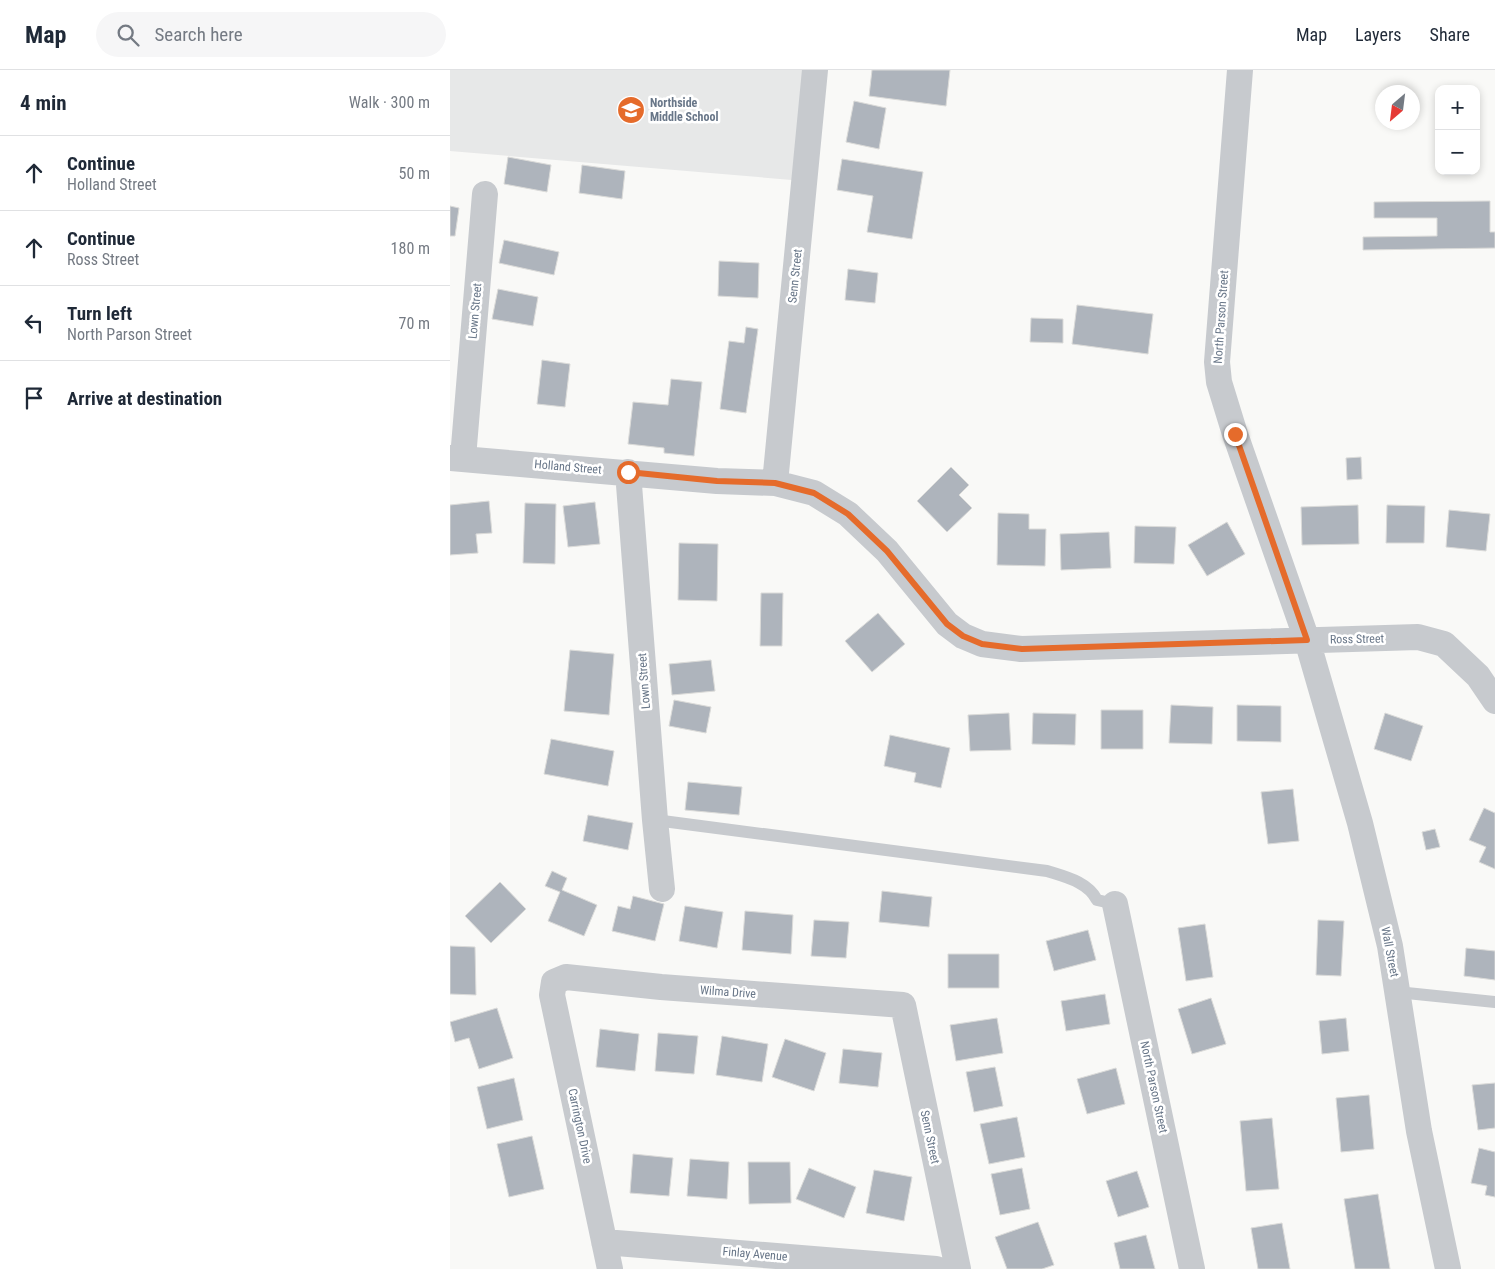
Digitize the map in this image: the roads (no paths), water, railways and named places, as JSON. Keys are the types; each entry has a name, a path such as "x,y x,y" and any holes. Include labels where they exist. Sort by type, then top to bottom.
{"street":[{"name":"Senn Street","path":"775,483 815,70"},
{"name":"North Parson Street","path":"1240,70 1217,362 1219,382 1235,434 1307,640"},
{"name":"Lown Street","path":"457,458 485,194"},
{"name":"Holland Street","path":"457,458 717,481 775,483"},
{"name":"Lown Street","path":"628,472 662,889"},
{"name":"Ross Street","path":"775,483 814,493 848,514 887,551 947,624 963,636 982,644 1022,649 1418,637 1444,644 1478,676 1495,701"},
{"name":"Wall Street","path":"1307,640 1360,823 1390,946 1419,1130 1448,1269"},
{"name":"North Parson Street","path":"1115,904 1192,1269"},
{"name":"Wilma Drive","path":"554,982 566,977 661,987 903,1005"},
{"name":"Carrington Drive","path":"554,982 552,995 610,1269"},
{"name":"Senn Street","path":"903,1005 958,1269"},
{"name":"Finlay Avenue","path":"604,1242 936,1269"}],"lane":[{"path":"655,820 1048,871 1073,880 1092,890 1097,900 1115,904"},
{"path":"1397,992 1495,1002"}],"place":[{"name":"Northside Middle School","path":"631,110"}]}
